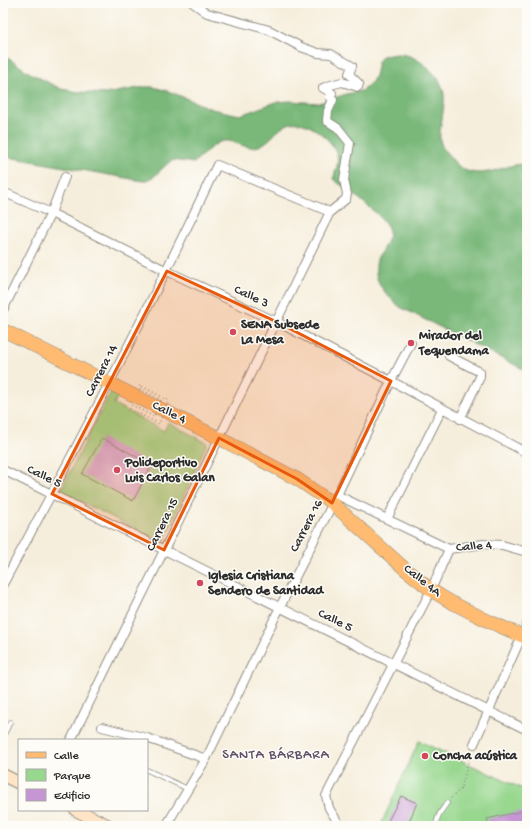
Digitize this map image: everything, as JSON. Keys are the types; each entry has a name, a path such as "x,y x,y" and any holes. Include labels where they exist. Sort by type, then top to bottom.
{"main road":[{"name":"Calle 4","path":"3,330 219,438 334,499"},
{"name":"Calle 4A","path":"334,499 405,569 431,590 486,620 525,632"},
{"path":"3,775 18,782"},
{"path":"78,811 109,826"}],"street":[{"path":"193,3 206,13 269,30 312,51 331,54 352,66 349,74 359,84 359,87 357,88 342,82 323,88 332,93 330,97 333,101 330,105 327,121 338,128 350,143 344,180 347,194 346,198 330,212"},
{"name":"Carrera 14","path":"3,584 52,494 167,271 216,165 330,212"},
{"path":"3,310 51,213 65,177"},
{"name":"Calle 3","path":"3,192 51,213 167,271 276,322 391,380 460,419 527,454"},
{"name":"Carrera 15","path":"70,739 330,212"},
{"name":"Carrera 16","path":"166,826 206,759 391,380 411,343"},
{"path":"449,356 480,372 480,377 460,419"},
{"path":"387,519 442,409"},
{"name":"Calle 5","path":"3,470 527,730"},
{"name":"Calle 4","path":"334,499 387,519 449,549 483,544 502,545 527,552"},
{"path":"340,826 329,808 326,796 431,590 449,549"},
{"path":"474,744 525,632"},
{"path":"102,727 147,738 206,759"}],"lane":[{"path":"3,737 10,722"},
{"path":"148,770 188,789"},
{"path":"436,826 440,812 447,802"}],"path":[{"path":"155,414 154,417 132,405 130,409 159,424 169,401 140,385 139,388 160,400 159,403"},
{"path":"447,802 461,789 474,744"}],"highlighted area":[{"path":"167,271 277,322 391,381 332,503 297,479 219,438 164,550 52,494"}],"green space":[{"path":"397,54 417,59 439,80 444,93 440,141 444,149 458,166 467,171 482,173 520,164 527,164 527,371 400,307 387,294 377,278 376,264 389,235 387,225 374,211 333,179 338,162 333,146 323,135 302,123 288,124 259,146 249,147 227,141 220,142 208,150 194,163 172,160 155,176 143,181 3,156 3,55 30,73 61,89 105,94 144,87 153,87 168,91 212,109 240,115 276,102 290,101 319,103 346,94 361,91 372,82 378,62 382,56"},
{"path":"111,392 118,396 114,404 164,431 168,422 207,443 163,543 60,491"},
{"path":"419,741 527,791 527,826 385,826 382,822"}],"building":[{"name":"Polideportivo Luis Carlos Galan","path":"102,438 152,465 133,501 82,474"},
{"path":"401,796 417,803 407,826 399,826 388,821"},
{"path":"522,811 525,818 522,826 493,826 489,825 487,819"}],"place":[{"name":"SENA Subsede La Mesa","path":"233,332"},
{"name":"Mirador del Tequendama","path":"411,343"},
{"name":"Polideportivo Luis Carlos Galan","path":"117,470"},
{"name":"Iglesia Cristiana Sendero de Santidad","path":"200,583"},
{"name":"Concha acústica","path":"425,756"}],"district":[{"name":"SANTA BÁRBARA","path":"276,755"}]}
